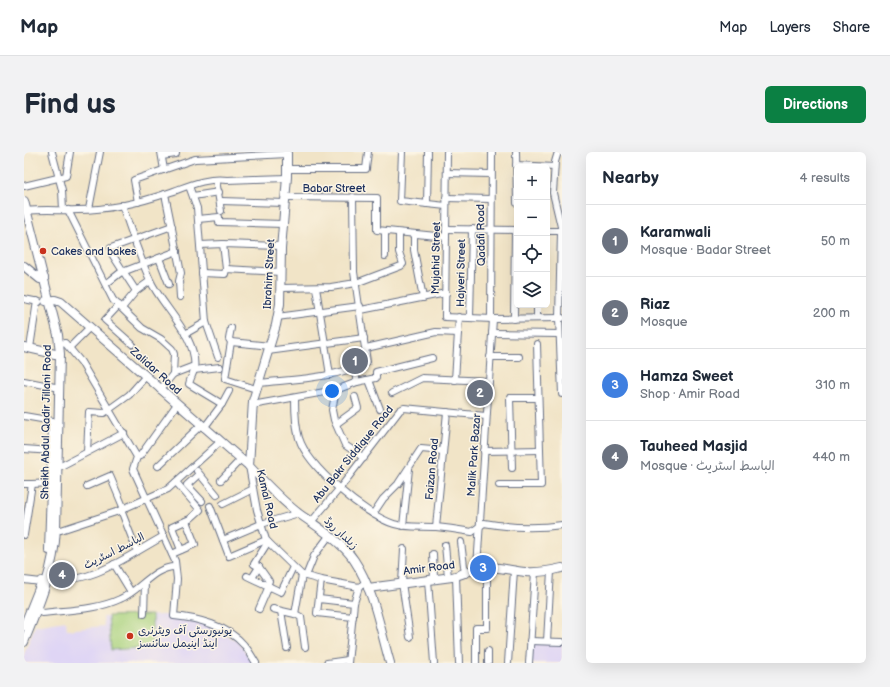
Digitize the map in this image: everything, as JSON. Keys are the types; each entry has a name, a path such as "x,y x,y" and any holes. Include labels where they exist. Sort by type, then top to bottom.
{"main road":[{"name":"Ibrahim Street","path":"249,466 252,405 277,317 281,288 281,246 287,178 287,153"},
{"name":"Sheikh Abdul Qadir Jillani Road","path":"24,201 25,215 42,278 54,336 55,354 49,546 45,580 24,625"},
{"path":"24,266 42,278"},
{"name":"Zalidar Road","path":"47,302 56,300 61,302 160,390 249,466"},
{"name":"Sheikh Abdul Qadir Jillani Road","path":"24,642 38,610 56,529 59,344 47,302"},
{"path":"27,347 55,354"},
{"name":"زیلدار روڈ","path":"249,466 269,487 299,513 312,520 353,558 390,663"},
{"name":"Amir Road","path":"364,586 452,577 465,574 476,568 487,567 535,572 551,571 562,568"}],"street":[{"path":"52,152 66,210 106,284 113,300 142,328 161,339 172,349 174,354 173,374"},
{"path":"24,186 66,176 70,152"},
{"path":"89,209 100,152"},
{"path":"164,170 162,154 176,154 176,152"},
{"path":"287,169 366,169 368,152"},
{"path":"402,152 400,198 402,202 446,206"},
{"path":"427,204 428,152"},
{"name":"Mujahid Street","path":"447,152 445,317 492,319 560,318"},
{"name":"Qadafi Road","path":"492,152 492,319"},
{"path":"516,152 516,164"},
{"path":"558,152 550,181 560,215 562,231 559,334 562,394"},
{"path":"138,202 134,180 195,159 287,153"},
{"path":"550,164 562,163"},
{"path":"447,173 491,174"},
{"path":"25,215 122,205 138,202 190,186 216,180 287,178"},
{"path":"216,180 221,201 221,211"},
{"path":"190,186 198,219 206,322 218,357"},
{"path":"193,196 219,192"},
{"path":"166,194 181,273 179,281 180,297"},
{"path":"231,328 229,339 231,342 225,380 257,386 330,375 354,369 367,362 354,272 353,197"},
{"name":"Babar Street","path":"221,201 353,197 377,198 377,229 385,231"},
{"path":"446,198 491,199"},
{"path":"122,205 150,281 160,299 186,334 191,347 194,368 189,384 222,404"},
{"path":"198,219 219,217 219,222 283,224"},
{"path":"136,290 123,272 112,251 135,240 172,226"},
{"path":"446,229 514,230"},
{"name":"Hajveri Street","path":"470,318 472,230"},
{"path":"550,230 562,231"},
{"path":"385,256 385,231 446,237"},
{"path":"281,288 331,287 356,283 403,264 399,252 399,233"},
{"path":"414,234 414,250 423,298"},
{"path":"514,318 516,236"},
{"path":"200,245 223,244 281,246"},
{"path":"202,273 226,274 223,244"},
{"path":"106,284 123,272 177,251"},
{"path":"159,258 169,284"},
{"path":"226,269 281,272"},
{"path":"132,344 105,320 121,307 136,290 150,281"},
{"path":"316,288 330,375"},
{"path":"277,317 360,308 446,293"},
{"path":"24,299 47,302"},
{"path":"27,347 37,301"},
{"path":"537,308 537,318"},
{"path":"455,380 459,317"},
{"name":"Malik Park Bazar","path":"476,568 492,319"},
{"path":"186,334 206,322"},
{"path":"70,347 89,328"},
{"path":"366,348 436,332 458,333"},
{"path":"492,333 559,334"},
{"path":"231,342 233,340 269,349 325,344 364,338"},
{"path":"59,344 65,343 70,347 110,409 137,457"},
{"path":"499,485 541,485 537,344"},
{"path":"490,357 519,357"},
{"path":"252,405 296,399 336,390 357,382 376,378 376,372 432,358"},
{"path":"160,390 173,374 194,368 220,367"},
{"path":"354,369 357,382"},
{"path":"87,452 89,412 104,413 129,395 146,376"},
{"path":"392,393 420,378 489,381"},
{"path":"369,380 380,409"},
{"path":"24,381 55,387"},
{"path":"336,390 332,410 336,424 345,445 364,458"},
{"path":"158,466 202,426 222,404 229,391"},
{"path":"336,424 358,408 355,397"},
{"path":"512,468 510,398 538,398"},
{"path":"296,399 295,418 300,439 317,468 380,519 403,526 436,527 472,532 484,524 515,528 541,528 562,525"},
{"path":"177,404 140,456 137,457 133,469 172,554 176,567 177,579 174,616 207,622 224,631 244,645 256,663"},
{"name":"Abu Bakr Siddique Road","path":"312,520 364,458 400,410 404,408 486,416"},
{"name":"Faizan Road","path":"436,527 447,412"},
{"path":"24,416 53,421"},
{"path":"58,466 61,466 124,433"},
{"path":"56,529 61,530 123,509 168,489 220,442"},
{"path":"373,514 409,468 422,448 443,450"},
{"path":"24,450 52,451"},
{"path":"484,451 540,450"},
{"path":"221,480 241,459"},
{"name":"Kamal Road","path":"249,466 261,524 267,541 293,567 304,575 321,580 364,586"},
{"path":"194,467 217,494"},
{"path":"403,526 409,468"},
{"path":"199,474 187,485 202,501"},
{"path":"87,486 110,476 137,551"},
{"path":"176,482 200,510 186,521 172,527 182,550"},
{"path":"24,484 51,483"},
{"path":"24,535 32,484"},
{"path":"223,504 253,489"},
{"path":"210,506 229,556 267,541"},
{"path":"223,540 261,524 299,513"},
{"path":"172,554 195,544 186,521"},
{"name":"الباسط اسٹریٹ","path":"24,580 81,578 114,564 164,536"},
{"path":"295,614 304,575 314,556 329,536"},
{"path":"260,609 269,581 259,567 254,564 267,541"},
{"path":"461,542 465,574"},
{"path":"445,544 452,577 459,663"},
{"path":"404,549 402,582 410,637"},
{"path":"433,554 431,579 434,663"},
{"path":"114,564 131,592"},
{"path":"38,610 42,613 110,604 131,592 159,571 176,567"},
{"path":"259,567 249,577 281,592 293,567"},
{"path":"476,663 476,628 487,628 487,567"},
{"path":"508,663 514,570"},
{"path":"547,641 551,571"},
{"path":"528,663 535,572"},
{"path":"321,580 318,613 353,617"},
{"path":"144,614 145,582"},
{"path":"327,663 348,662 354,603 364,586"},
{"path":"319,599 354,603"},
{"path":"273,609 295,614 301,617 305,647"},
{"path":"281,611 287,648"},
{"path":"530,641 562,642"},
{"path":"488,651 488,663"}],"shaded area":[{"name":"یونیورسٹی آف ویٹرنری اینڈ اینیمل سائنسز","path":"166,615 174,618 207,624 237,641 253,663 24,663 24,654 35,626 66,621 67,630 104,626 103,617"},
{"path":"530,641 562,642 562,663 529,663"}],"green space":[{"path":"152,615 153,647 111,650 108,616"}],"place":[{"name":"Cakes and bakes","path":"43,251"},
{"name":"Karamwali","path":"355,361"},
{"name":"Riaz","path":"480,393"},
{"name":"Hamza Sweet","path":"483,568"},
{"name":"Tauheed Masjid","path":"62,575"},
{"name":"یونیورسٹی آف ویٹرنری اینڈ اینیمل سائنسز","path":"130,636"}]}
